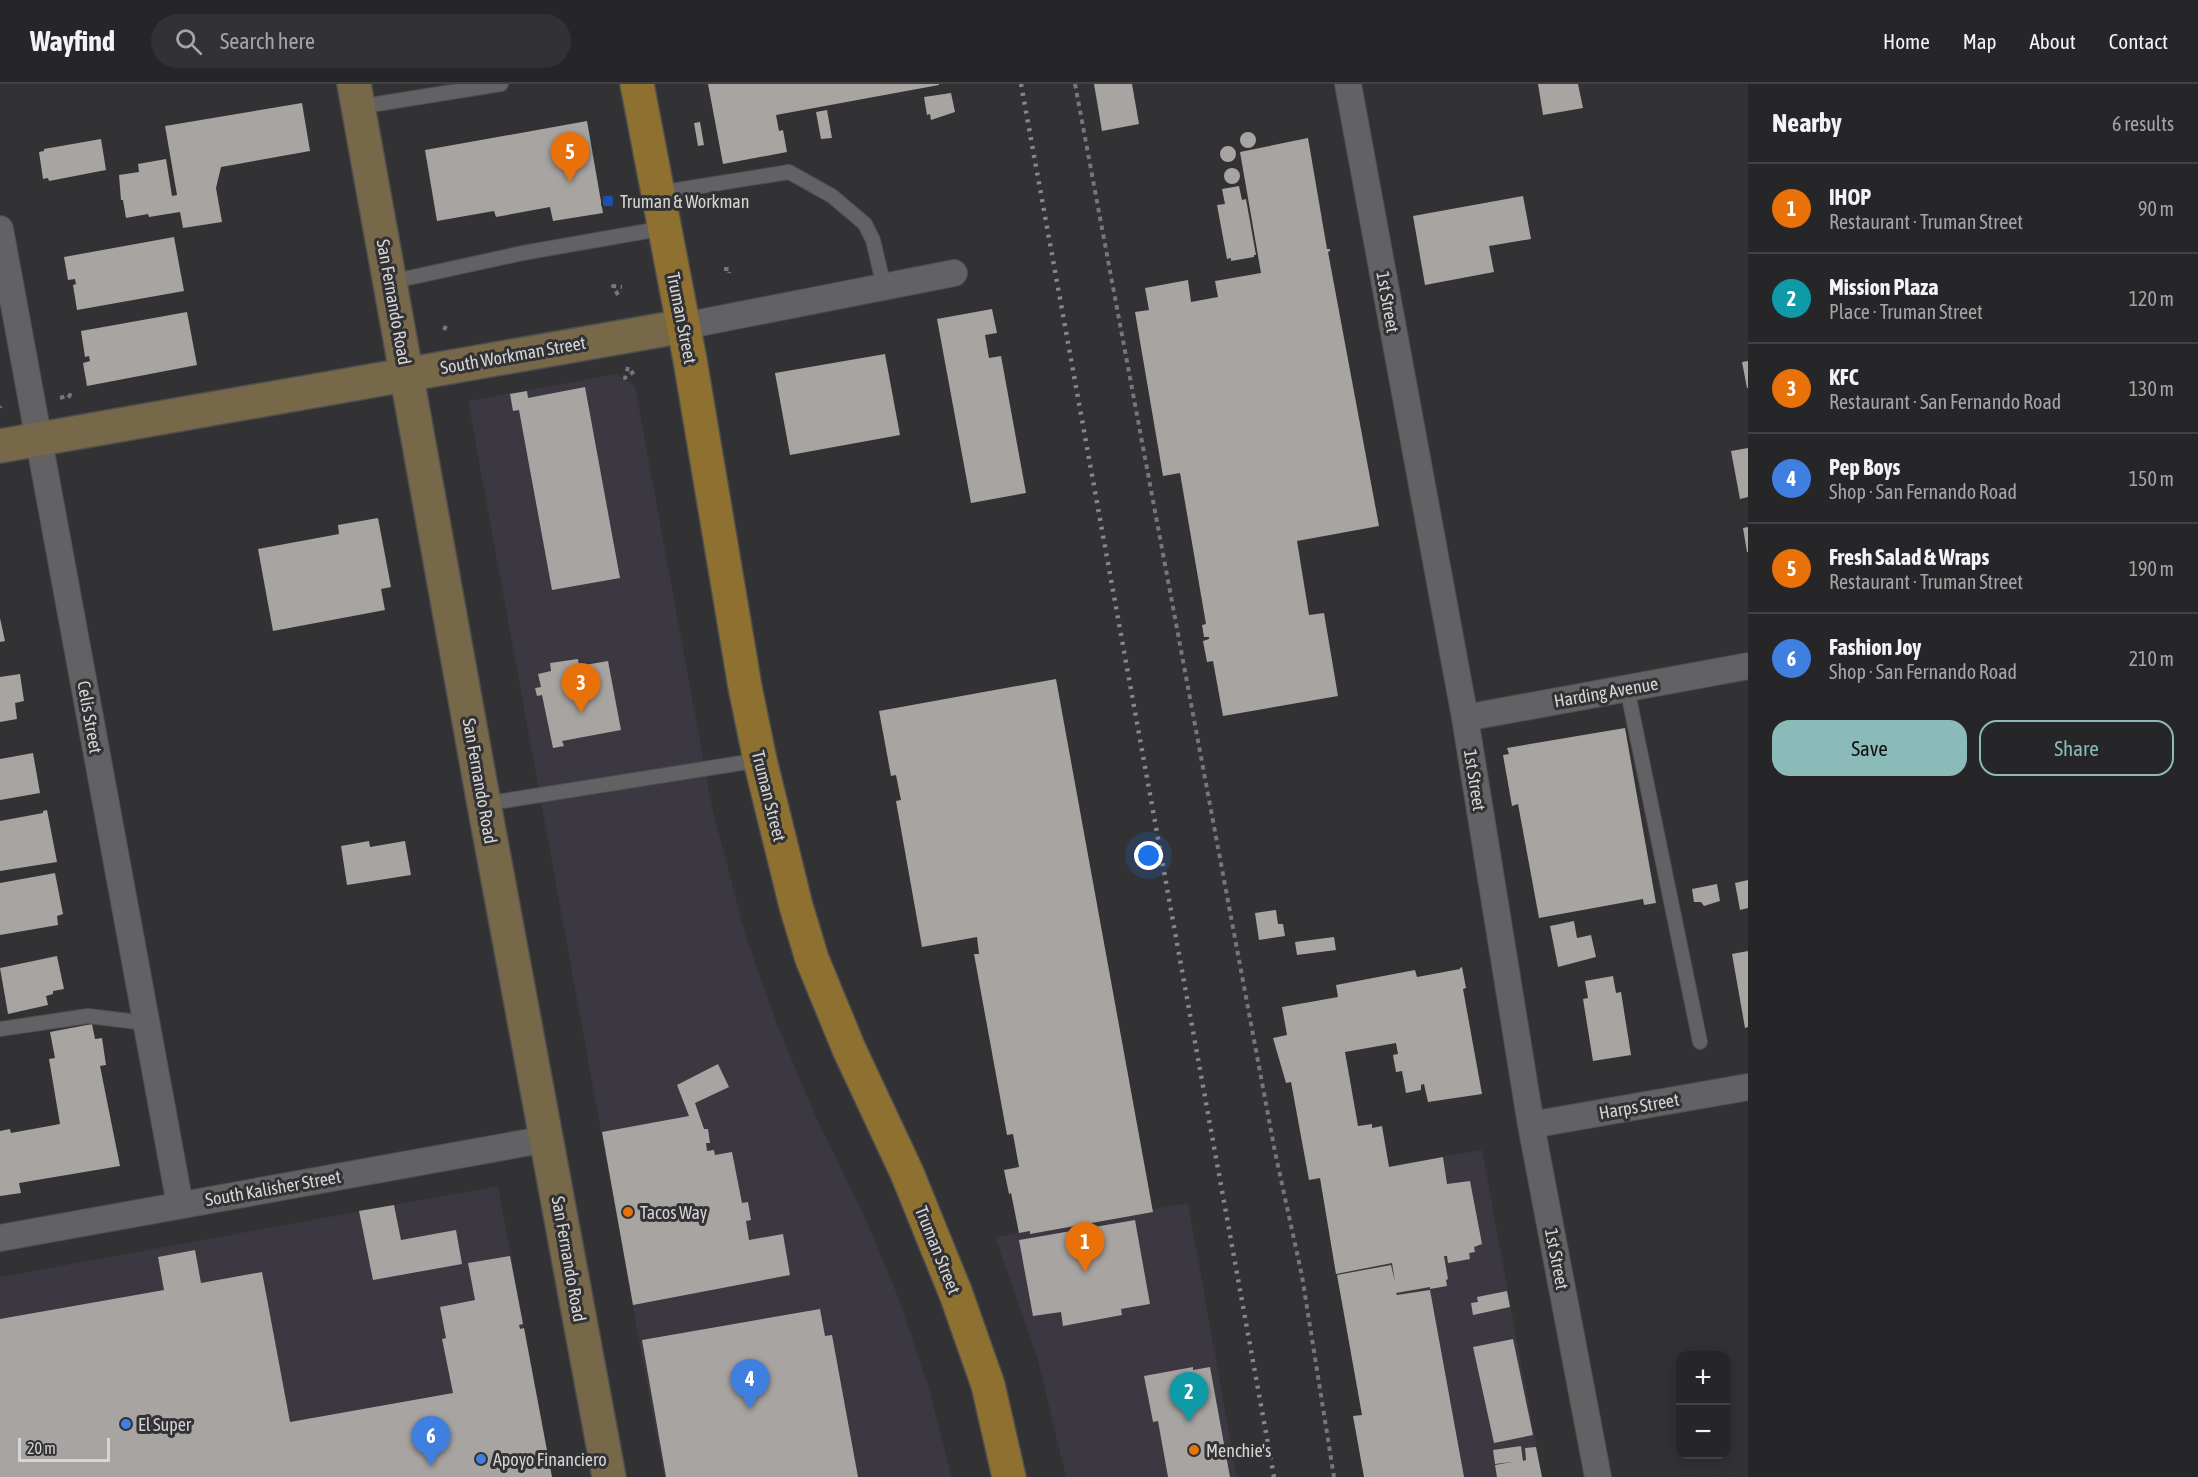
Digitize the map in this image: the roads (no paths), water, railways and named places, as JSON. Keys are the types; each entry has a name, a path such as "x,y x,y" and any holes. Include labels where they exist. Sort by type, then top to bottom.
{"main road":[{"name":"Truman Street","path":"637,84 684,326 745,687 760,760 796,906 812,959 849,1049 907,1173 956,1294 988,1384 1009,1477"},
{"name":"San Fernando Road","path":"356,95 609,1477"},
{"name":"South Workman Street","path":"0,446 684,326"}],"street":[{"name":"1st Street","path":"1348,84 1465,718 1531,1125 1598,1477"},
{"name":"Celis Street","path":"0,229 180,1205"},
{"name":"South Workman Street","path":"684,326 954,273"},
{"name":"Harding Avenue","path":"1465,718 1748,666"},
{"name":"Harps Street","path":"1531,1125 1748,1087"},
{"name":"South Kalisher Street","path":"0,1238 547,1139"}],"lane":[{"path":"356,95 501,84"},
{"path":"658,193 789,172 832,196 865,224 873,240 884,286"},
{"path":"390,282 523,253 665,228"},
{"path":"1627,688 1700,1042"},
{"path":"484,804 760,760"},
{"path":"0,1029 88,1016 146,1023"}],"railway":[{"path":"1021,84 1274,1477"}],"place":[{"name":"Fresh Salad & Wraps","path":"570,182"},
{"name":"Truman & Workman","path":"608,201"},
{"name":"KFC","path":"581,713"},
{"name":"Tacos Way","path":"628,1212"},
{"name":"IHOP","path":"1085,1272"},
{"name":"Pep Boys","path":"750,1409"},
{"name":"Mission Plaza","path":"1189,1422"},
{"name":"El Super","path":"126,1424"},
{"name":"Menchie's","path":"1194,1450"},
{"name":"Apoyo Financiero","path":"481,1459"},
{"name":"Fashion Joy","path":"431,1466"}]}
